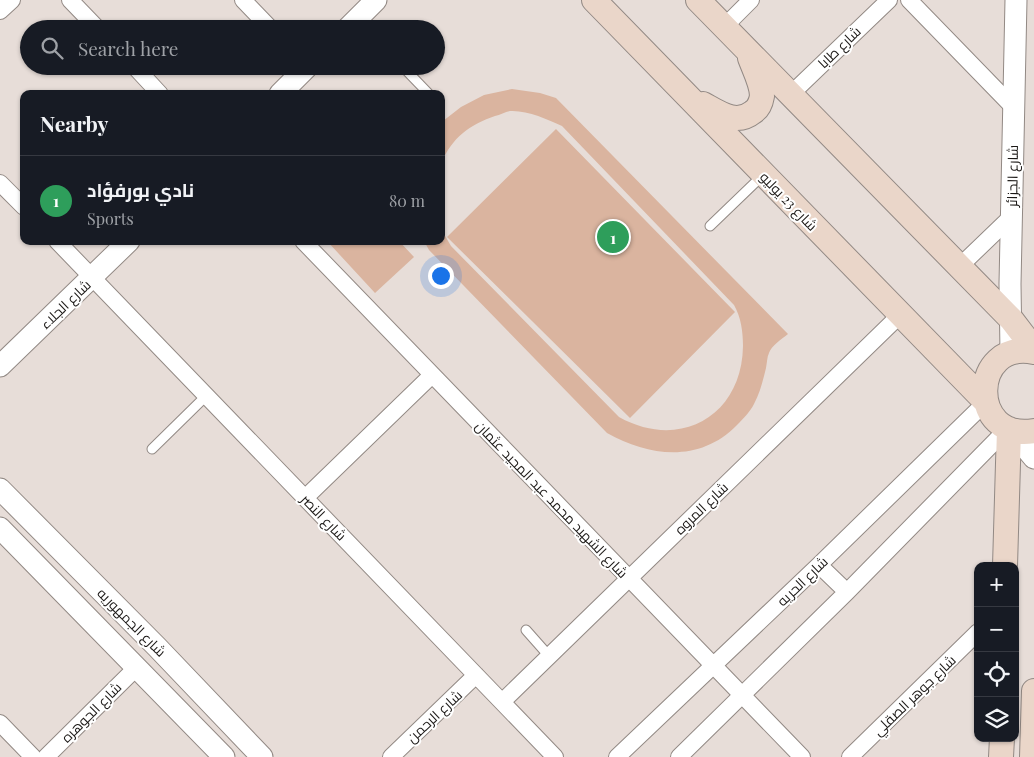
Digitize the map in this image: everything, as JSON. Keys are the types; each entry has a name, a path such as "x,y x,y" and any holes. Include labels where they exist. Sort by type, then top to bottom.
{"main road":[{"name":"شارع 23 يوليو","path":"594,0 985,402 990,413 998,422 1009,429"},
{"path":"698,0 1011,319 1026,351 995,364 989,372 984,391 985,402"},
{"path":"686,95 727,117 742,118 750,115 756,110 762,96 761,88 747,50"},
{"path":"1005,562 1009,429 1025,432 1034,431"},
{"path":"1032,757 1034,691"},
{"path":"1001,757 1002,742"}],"street":[{"path":"0,12 12,0"},
{"path":"70,0 89,20"},
{"path":"242,0 262,20"},
{"path":"358,20 376,0"},
{"path":"724,27 751,0"},
{"name":"شارع طابا","path":"790,95 888,0"},
{"path":"909,0 1014,108"},
{"name":"شارع الجزائر","path":"1011,319 1011,217 1016,0"},
{"path":"142,75 156,90"},
{"path":"284,90 299,75"},
{"path":"0,183 20,203"},
{"path":"959,267 1011,217"},
{"name":"شارع النصر","path":"61,245 555,757"},
{"name":"شارع الجلاء","path":"0,366 125,245"},
{"name":"شارع الشهيد محمد عبد المجيد عثمان","path":"307,245 802,757"},
{"name":"شارع المروه","path":"502,702 900,314"},
{"path":"305,498 432,375"},
{"name":"شارع الحريه","path":"618,757 819,565 985,402"},
{"path":"679,757 1009,429 1034,458"},
{"name":"شارع الجمهوريه","path":"0,489 157,647 262,757"},
{"name":"شارع الجمهوريه","path":"0,528 224,757"},
{"path":"819,565 846,592"},
{"name":"شارع جوهر الصقلي","path":"850,757 974,636"},
{"name":"شارع الجوهره","path":"33,757 136,668"},
{"name":"شارع الرحمن","path":"391,757 476,676"},
{"path":"205,738 225,718"},
{"path":"0,723 33,757"}],"lane":[{"path":"411,75 425,90"},
{"path":"710,226 764,175"},
{"path":"152,449 206,396"},
{"path":"526,630 549,656"}],"shaded area":[{"path":"512,89 540,93 556,98 788,334 770,350 761,386 752,407 739,423 723,437 707,446 691,451 674,452 640,447 607,433 429,250 426,245 445,245 445,236 451,246 619,417 642,427 664,430 685,428 704,421 719,408 732,391 740,371 743,346 741,325 734,305 562,126 530,113 508,111 477,123 457,139 445,156 445,119 461,107 484,95"},
{"path":"556,129 735,312 630,418 447,237"},
{"path":"331,245 403,245 414,257 375,293"}],"place":[{"name":"نادي بورفؤاد","path":"613,237"}]}
